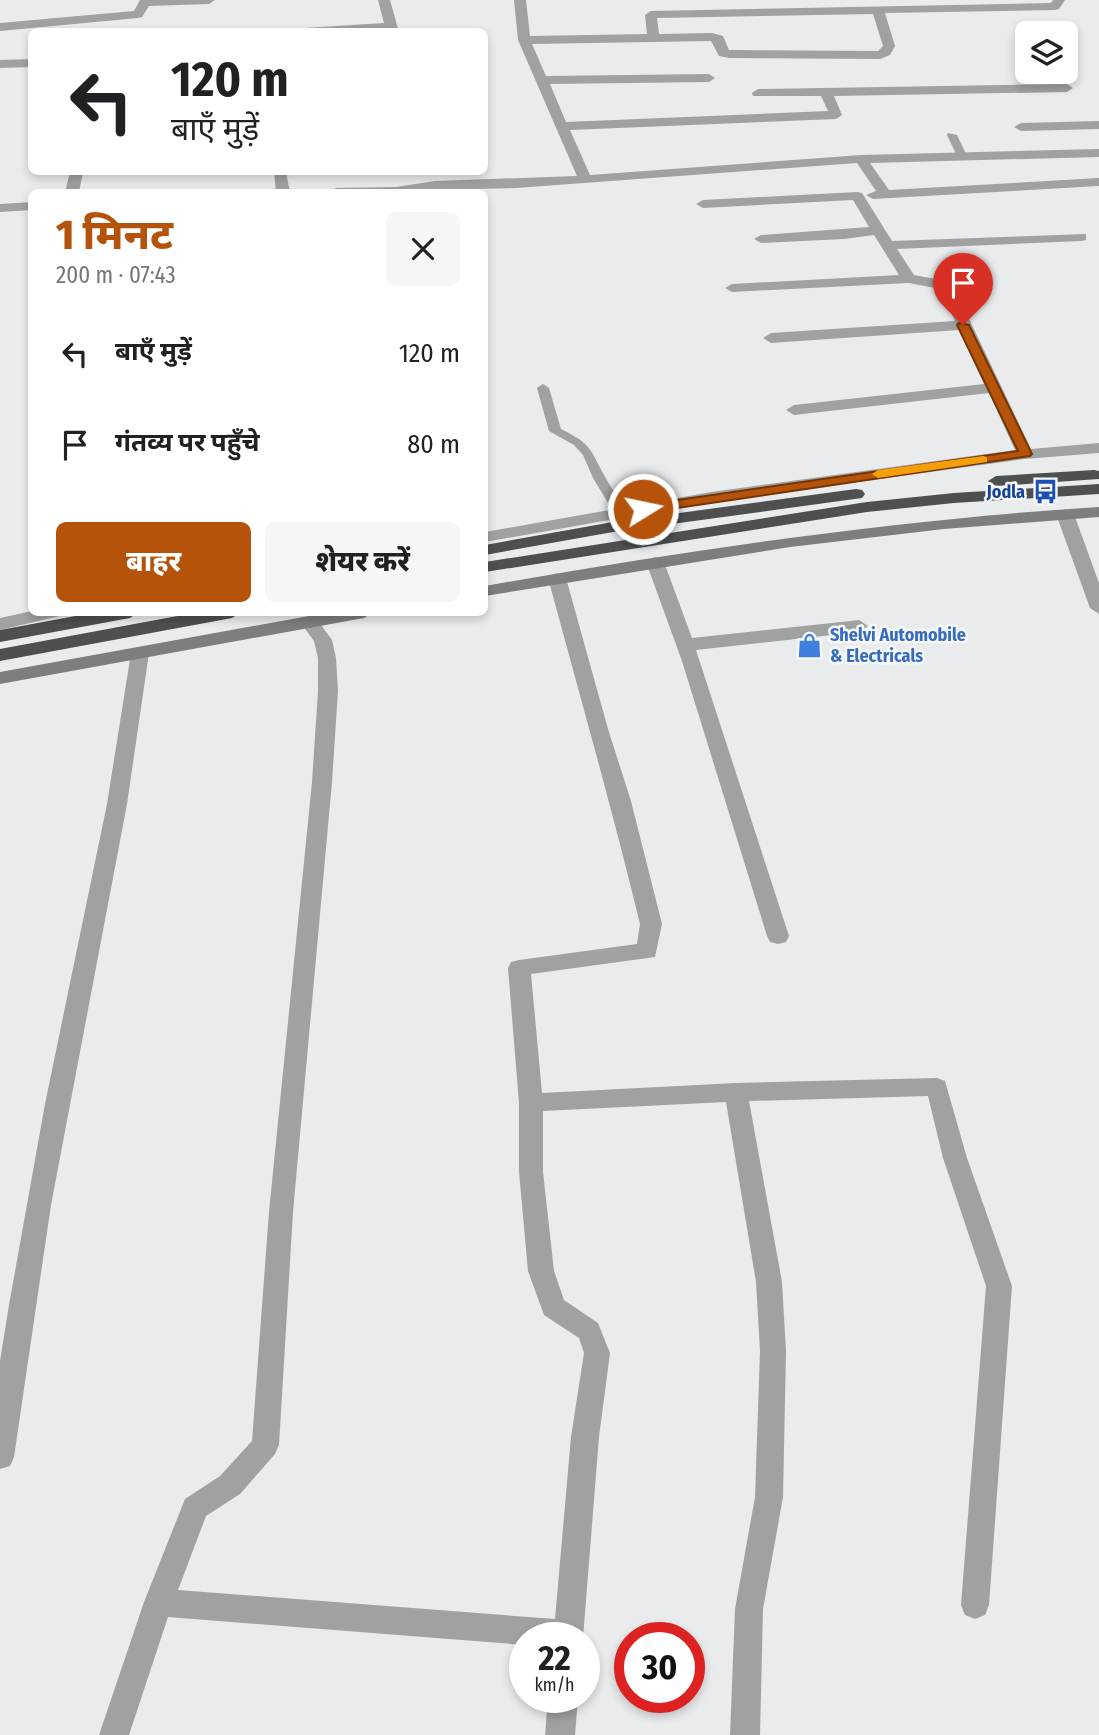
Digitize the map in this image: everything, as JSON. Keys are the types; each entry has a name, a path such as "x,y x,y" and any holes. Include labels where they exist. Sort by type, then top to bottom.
{"highway":[{"path":"488,535 613,527 867,492 1041,477 1099,475"},
{"path":"488,566 695,531 868,507 1002,494 1099,489"},
{"path":"0,636 108,616"},
{"path":"0,655 210,616"}],"main road":[{"path":"488,590 655,562 855,533 1099,512"},
{"path":"0,678 342,616"}],"street":[{"path":"0,27 138,14 146,2 209,0"},
{"path":"384,0 392,28"},
{"path":"520,0 524,40 585,179"},
{"path":"653,38 651,15 1055,6 1059,0"},
{"path":"524,40 712,37 719,39 723,53 729,54 880,55 886,52 889,46 877,8"},
{"path":"0,64 28,63"},
{"path":"542,80 709,78"},
{"path":"758,93 1068,88"},
{"path":"562,126 836,115 826,92"},
{"path":"1021,127 1099,125"},
{"path":"418,189 585,179 726,166 861,159 1099,153"},
{"path":"861,159 885,194"},
{"path":"430,175 432,187"},
{"path":"703,204 1099,182"},
{"path":"857,196 909,279"},
{"path":"0,208 28,206"},
{"path":"761,239 844,235 878,230"},
{"path":"888,245 1081,237"},
{"path":"733,288 909,279 946,285 1026,454"},
{"path":"771,338 963,325"},
{"path":"794,410 994,388"},
{"path":"488,535 711,498 1026,454 1099,448"},
{"path":"1065,514 1099,608"},
{"path":"655,562 685,645 778,936"},
{"path":"557,578 598,729 621,801 651,924 647,951 519,968 531,1103 531,1172 541,1272 553,1307 589,1331 597,1353 585,1437 569,1622"},
{"path":"0,624 36,616"},
{"path":"114,1735 158,1602 195,1508 230,1485 265,1445 277,1249 322,782 328,691 327,658 323,640 309,622"},
{"path":"685,645 859,626"},
{"path":"0,1457 12,1360 39,1200 114,830 131,730 140,653"},
{"path":"531,1103 736,1092 937,1087 955,1158 999,1286 975,1605"},
{"path":"736,1092 769,1282 774,1351 769,1497 749,1609 745,1735"},
{"path":"158,1602 275,1614 509,1632"},
{"path":"560,1735 562,1713"}],"lane":[{"path":"952,135 962,156"},
{"path":"543,388 555,431 578,442 589,454 599,478 621,513"}],"slow traffic":[{"path":"878,474 983,460"}],"place":[{"name":"Jodla","path":"1045,492"},
{"name":"Shelvi Automobile & Electricals","path":"810,645"}],"route":[{"path":"643,509 1026,454 963,325"}]}
